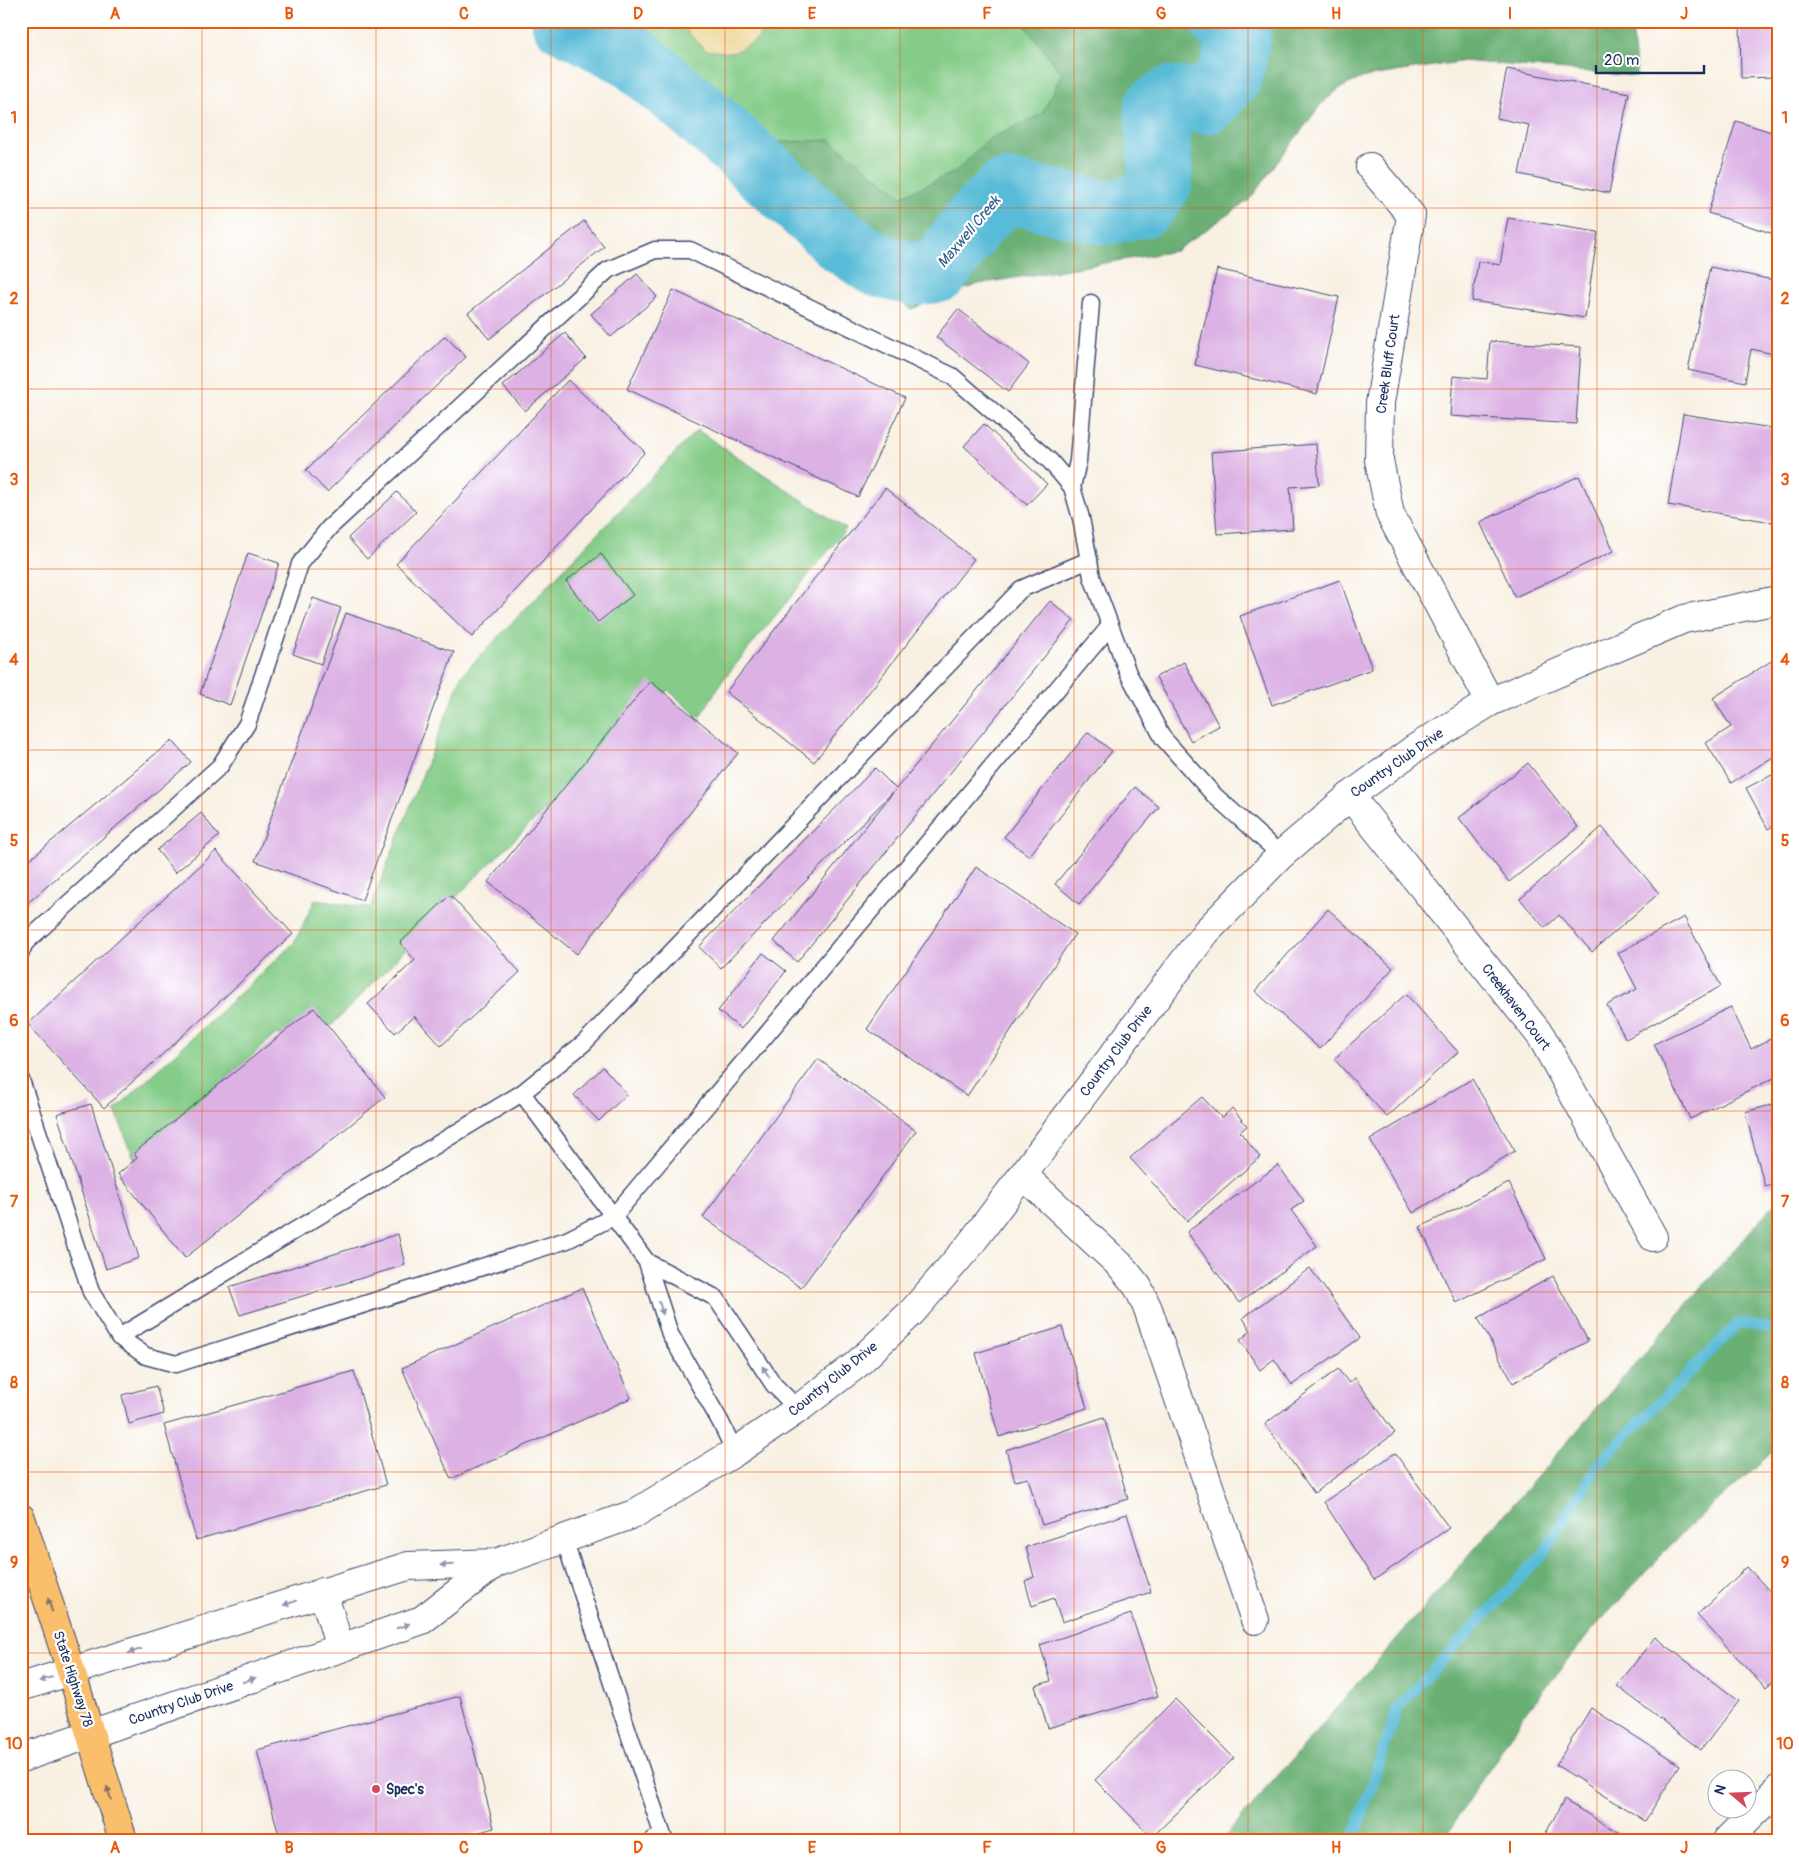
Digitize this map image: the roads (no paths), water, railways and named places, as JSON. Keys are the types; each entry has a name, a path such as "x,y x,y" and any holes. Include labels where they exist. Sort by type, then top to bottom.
{"main road":[{"name":"State Highway 78","path":"21,1518 123,1840"}],"street":[{"name":"Creek Bluff Court","path":"1370,167 1411,215 1380,403 1379,460 1390,514 1490,702"},
{"name":"Country Club Drive","path":"21,1758 422,1620 496,1564 634,1514 735,1452 798,1409 856,1365 912,1312 969,1246 1206,932 1281,855 1350,796 1414,749 1490,702 1684,619 1778,600"},
{"name":"Creekhaven Court","path":"1350,796 1541,1036 1653,1237"},
{"path":"1023,1175 1121,1266 1138,1286 1148,1309 1256,1620"},
{"name":"Country Club Drive","path":"21,1687 408,1566 496,1564"},
{"path":"323,1592 340,1648"},
{"path":"1727,1840 1778,1790"}],"lane":[{"path":"21,952 25,943 220,766 247,724 300,564 329,528 608,270 655,250 690,250 952,376 1050,461 1072,487 1082,518 1092,577 1128,673 1163,738 1214,795 1281,855"},
{"path":"1072,487 1078,461 1091,304"},
{"path":"119,1337 522,1093 584,1043 1021,589 1089,560"},
{"path":"21,1080 91,1292 119,1337 146,1356 176,1364 567,1240 613,1216 1110,626"},
{"path":"522,1093 647,1262 670,1334 720,1421 735,1452"},
{"path":"647,1262 716,1298 774,1385 798,1409"},
{"path":"564,1539 660,1839"}],"waterway":[{"name":"Maxwell Creek","path":"563,21 630,55 696,110 841,241 877,265 912,274 938,271 974,222 1005,191 1106,213 1144,205 1161,181 1156,108 1171,98 1206,102 1231,75 1239,38 1222,21"},
{"path":"1353,1840 1398,1707 1544,1553 1599,1463 1739,1323 1778,1329"}],"place":[{"name":"Spec's","path":"376,1789"}]}
